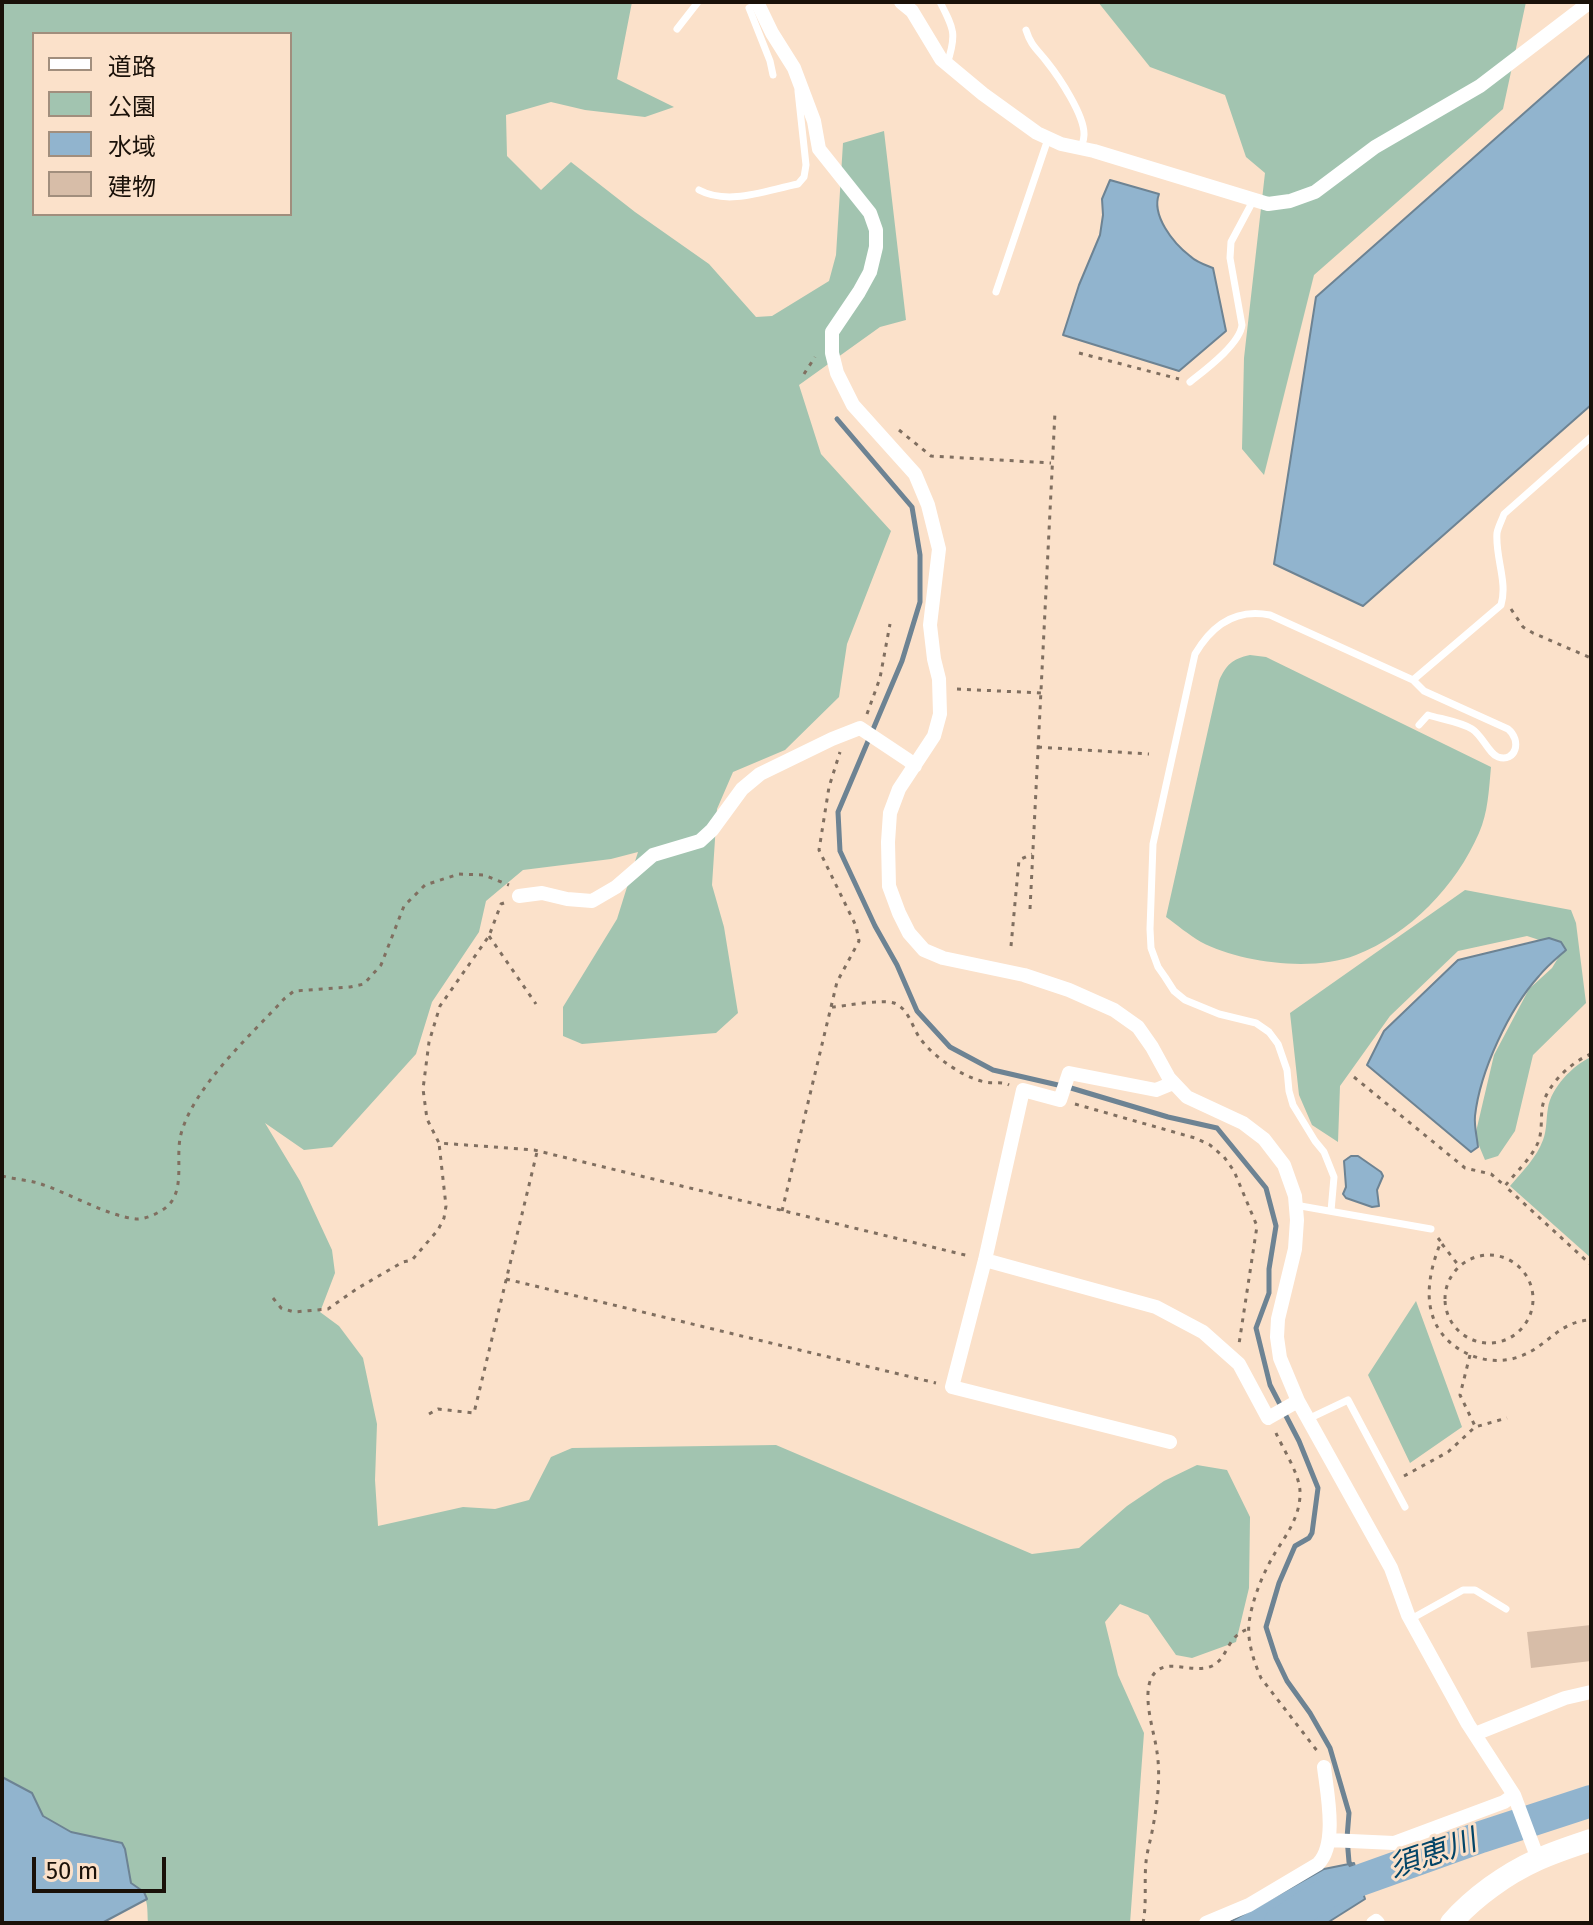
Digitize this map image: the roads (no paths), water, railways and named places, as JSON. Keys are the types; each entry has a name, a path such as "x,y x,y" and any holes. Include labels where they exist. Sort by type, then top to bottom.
{"main road":[{"path":"1451,1923 1535,1851 1591,1840"}],"street":[{"path":"901,2 912,11 941,59 1037,133 1061,144 1268,204 1290,201 1315,192 1375,147 1480,86 1590,2"},
{"path":"759,3 799,80 814,121 819,149 870,213 876,230 876,247 870,272 832,332 832,353 837,373 853,405 915,474 928,505 939,549 930,625 940,714 934,736 899,789 890,813 889,886 909,933 924,950 943,958 1024,975 1114,1010 1138,1027 1173,1083 1187,1097 1243,1123 1264,1139 1284,1165 1295,1196 1297,1220 1295,1249 1278,1319 1280,1358 1298,1401 1391,1568 1411,1619 1475,1734 1514,1795 1535,1851"},
{"path":"519,896 542,893 592,901 616,887 653,855 700,841 712,830 742,789 760,774 853,731 885,743 915,766"},
{"path":"1170,1442 952,1387 985,1260 1023,1090 1060,1100 1069,1073 1156,1090 1173,1083"},
{"path":"985,1260 1156,1307 1203,1332 1239,1364 1268,1418 1298,1401"},
{"path":"1475,1734 1565,1698 1591,1692"},
{"path":"1206,1923 1249,1905 1318,1864 1326,1854 1329,1813 1324,1767"},
{"path":"1329,1840 1394,1843 1504,1802 1514,1795"}],"lane":[{"path":"677,29 698,2"},
{"path":"940,2 954,31 947,64"},
{"path":"759,3 749,8 773,75"},
{"path":"1026,30 1031,45 1060,79 1079,114 1085,134 1081,148"},
{"path":"699,190 709,195 731,197 798,184 804,177 806,165 797,95 799,80"},
{"path":"996,292 1048,138"},
{"path":"1190,382 1241,333 1230,258 1231,242 1254,199"},
{"path":"1413,680 1501,605 1504,595 1497,531 1504,514 1591,437"},
{"path":"1331,1211 1334,1177 1324,1152 1293,1105 1287,1070 1278,1044 1269,1032 1256,1023 1219,1014 1185,1000 1174,991 1158,967 1151,948 1150,929 1153,844 1195,654 1204,639 1219,625 1237,616 1255,612 1270,615 1413,680 1424,691 1508,729 1515,734 1517,742 1515,751 1508,757 1499,758 1490,752 1487,744 1472,729 1428,715 1419,725"},
{"path":"1295,1205 1431,1229"},
{"path":"1308,1419 1348,1400 1405,1507"},
{"path":"1411,1619 1463,1590 1475,1590 1506,1609"}],"water":[{"path":"1591,54 1591,405 1363,606 1274,564 1316,297"},
{"path":"1110,180 1159,194 1158,211 1165,228 1192,258 1213,268 1226,331 1179,371 1063,335 1100,235 1102,199"},
{"path":"1549,938 1561,942 1566,950 1528,990 1498,1042 1478,1098 1475,1120 1478,1147 1471,1152 1367,1065 1384,1031 1458,960"},
{"path":"1358,1156 1381,1172 1383,1176 1377,1190 1379,1206 1372,1207 1346,1198 1343,1194 1346,1187 1344,1161"},
{"path":"2,1777 32,1793 43,1816 71,1832 122,1843 131,1883 144,1892 147,1899 102,1923 2,1923"},
{"path":"1354,1863 1365,1899 1327,1923 1228,1923 1324,1869"}],"waterway":[{"path":"837,419 912,507 920,555 920,602 902,661 838,812 840,851 917,1011 950,1047 993,1070 1217,1128 1266,1188 1276,1226 1269,1269 1269,1293 1256,1328 1270,1385 1299,1441 1318,1488 1312,1533 1295,1546 1279,1583 1266,1627 1287,1681 1330,1748 1349,1813 1347,1838 1352,1867"},
{"name":"須恵川","path":"1280,1923 1330,1891 1591,1801"}]}
